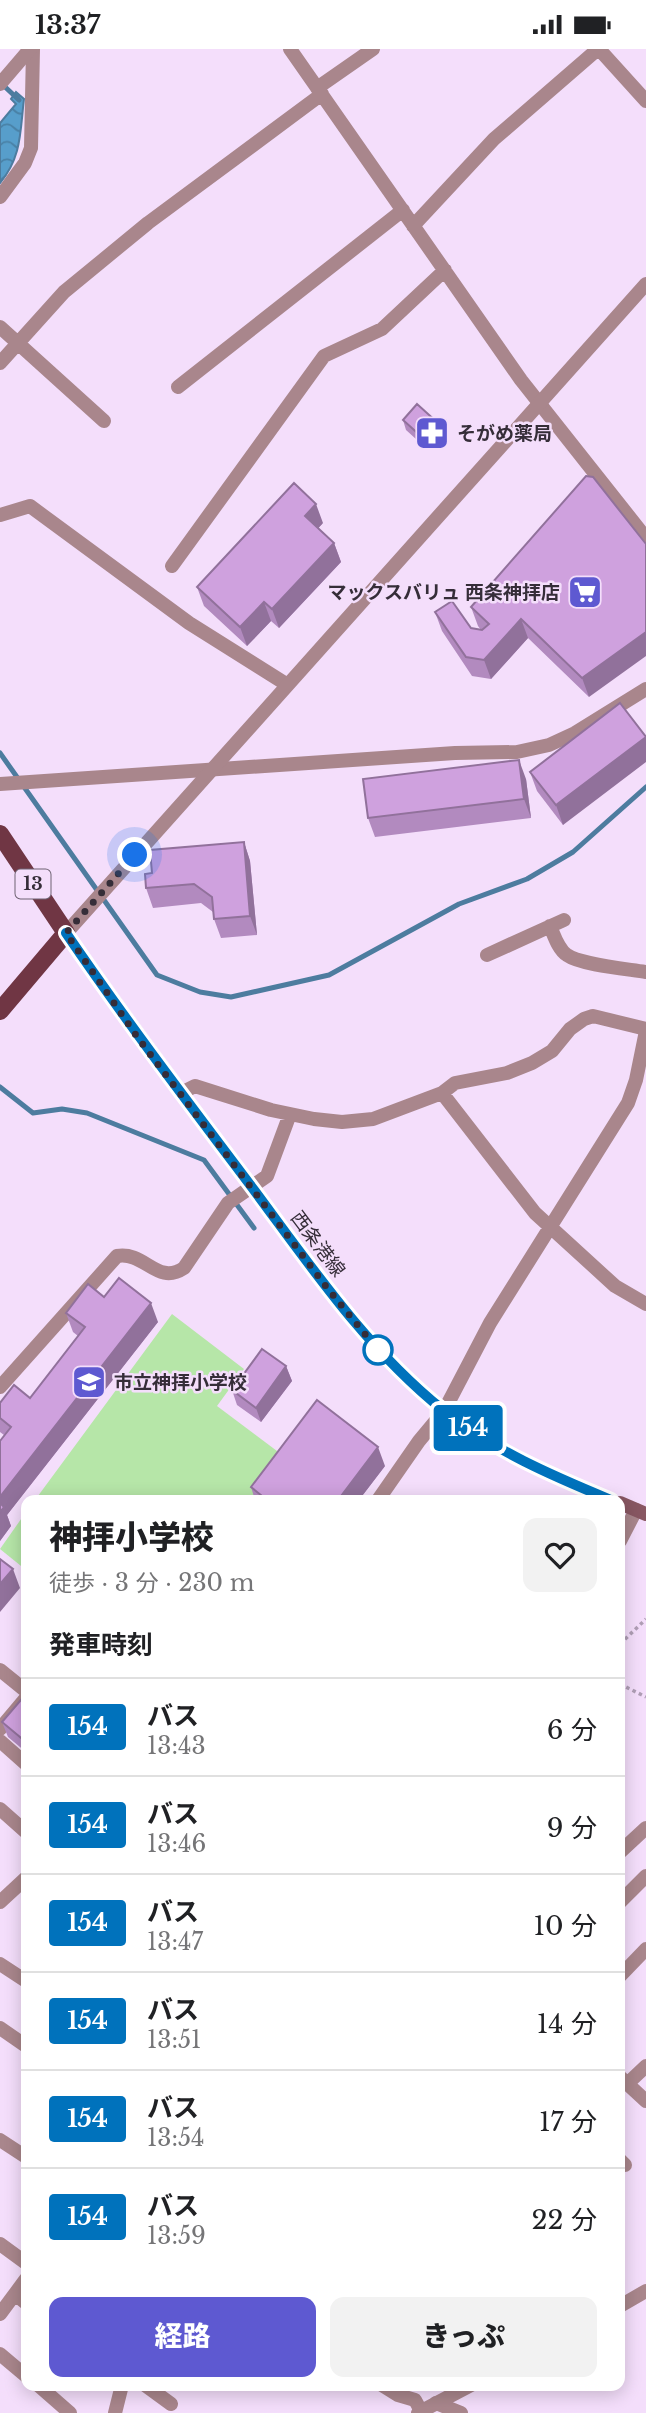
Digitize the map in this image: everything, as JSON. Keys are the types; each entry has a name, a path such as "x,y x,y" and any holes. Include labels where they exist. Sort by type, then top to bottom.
{"main road":[{"name":"13","path":"0,834 66,933"},
{"path":"0,1011 66,933"},
{"name":"西条港線","path":"66,933 138,1038 364,1335 389,1362 444,1411 481,1438 600,1495"}],"street":[{"path":"0,84 32,49"},
{"path":"0,197 25,163 31,148 32,49"},
{"path":"290,49 539,403 646,538"},
{"path":"0,363 64,292 148,223 373,49"},
{"path":"413,226 494,139 598,49 646,101"},
{"path":"178,387 403,211"},
{"path":"172,566 324,356 382,330 445,270"},
{"path":"66,933 646,284"},
{"path":"0,327 104,421"},
{"path":"0,515 30,506 189,623 286,684"},
{"path":"0,784 212,768 517,752 549,745 575,733 646,689"},
{"path":"487,955 564,920"},
{"path":"550,926 567,955 580,960 646,972"},
{"path":"181,1093 195,1086 290,1114 342,1122 373,1119 442,1093 455,1083 507,1073 532,1063 552,1051 570,1029 584,1019 593,1017 646,1030 631,1094 490,1323 444,1411 419,1440 381,1495"},
{"path":"442,1093 521,1196 615,1286 646,1304"},
{"path":"631,1094 646,1093"},
{"path":"0,1387 117,1256 127,1254 160,1272 175,1274 191,1259 229,1203 267,1176 290,1114"},
{"path":"625,1534 641,1512"},
{"path":"0,1669 21,1687"},
{"path":"0,1729 21,1703"},
{"path":"0,1741 21,1760"},
{"path":"0,1809 21,1828"},
{"path":"625,1847 646,1828"},
{"path":"625,1897 646,1876"},
{"path":"0,1902 21,1883"},
{"path":"625,1971 646,1949"},
{"path":"0,1964 21,1978"},
{"path":"0,2028 21,2043"},
{"path":"625,2079 646,2066"},
{"path":"625,2082 646,2101"},
{"path":"0,2140 21,2154"},
{"path":"0,2243 21,2259"},
{"path":"625,2303 646,2291"},
{"path":"0,2314 21,2299"},
{"path":"0,2354 21,2372"},
{"path":"45,2391 71,2413"},
{"path":"115,2413 120,2391"},
{"path":"153,2391 170,2404"},
{"path":"392,2391 418,2408 436,2403 459,2391"},
{"path":"436,2403 461,2413"}],"path":[{"path":"625,1639 646,1619"},
{"path":"625,1686 646,1697"}],"green space":[{"path":"172,1314 244,1369 217,1406 285,1457 257,1495 39,1495"},
{"path":"21,1519 21,1566 0,1549"}],"water":[{"path":"16,92 24,99 19,143 12,163 0,183 0,123 16,104 11,99"}],"building":[{"path":"417,404 438,423 423,438 403,420"},
{"path":"586,476 593,477 646,544 646,632 582,678 521,619 484,660 466,657 435,612 452,601 471,628 482,630 489,624 471,607"},
{"path":"294,483 316,504 305,516 334,543 272,609 264,602 240,627 197,587"},
{"path":"620,703 646,737 556,805 530,772"},
{"path":"519,760 524,799 368,818 363,779"},
{"path":"244,842 250,916 214,919 212,897 194,884 146,888 145,874 152,873 150,850"},
{"path":"119,1278 151,1303 0,1497 0,1441 11,1427 0,1418 0,1403 14,1385 30,1398 85,1327 66,1313 88,1284 104,1297"},
{"path":"262,1349 286,1366 256,1408 232,1390"},
{"path":"317,1400 378,1447 342,1495 261,1495 251,1487"},
{"path":"0,1559 13,1569 0,1584"},
{"path":"21,1700 21,1738 2,1722"}],"waterway":[{"path":"3,85 19,100"},
{"path":"0,753 157,975 200,992 231,997 329,975 459,904 527,879 573,852 646,787"},
{"path":"0,1087 33,1113 62,1109 87,1113 204,1160 254,1228"}],"bus line":[{"name":"154","path":"66,933 138,1038 328,1289 389,1362 444,1411 481,1438 563,1480 599,1495"}],"place":[{"name":"そがめ薬局","path":"432,433"},
{"name":"マックスバリュ 西条神拝店","path":"585,592"},
{"name":"市立神拝小学校","path":"89,1382"}],"route":[{"path":"135,855 66,933 138,1038 328,1289 378,1350"}]}
